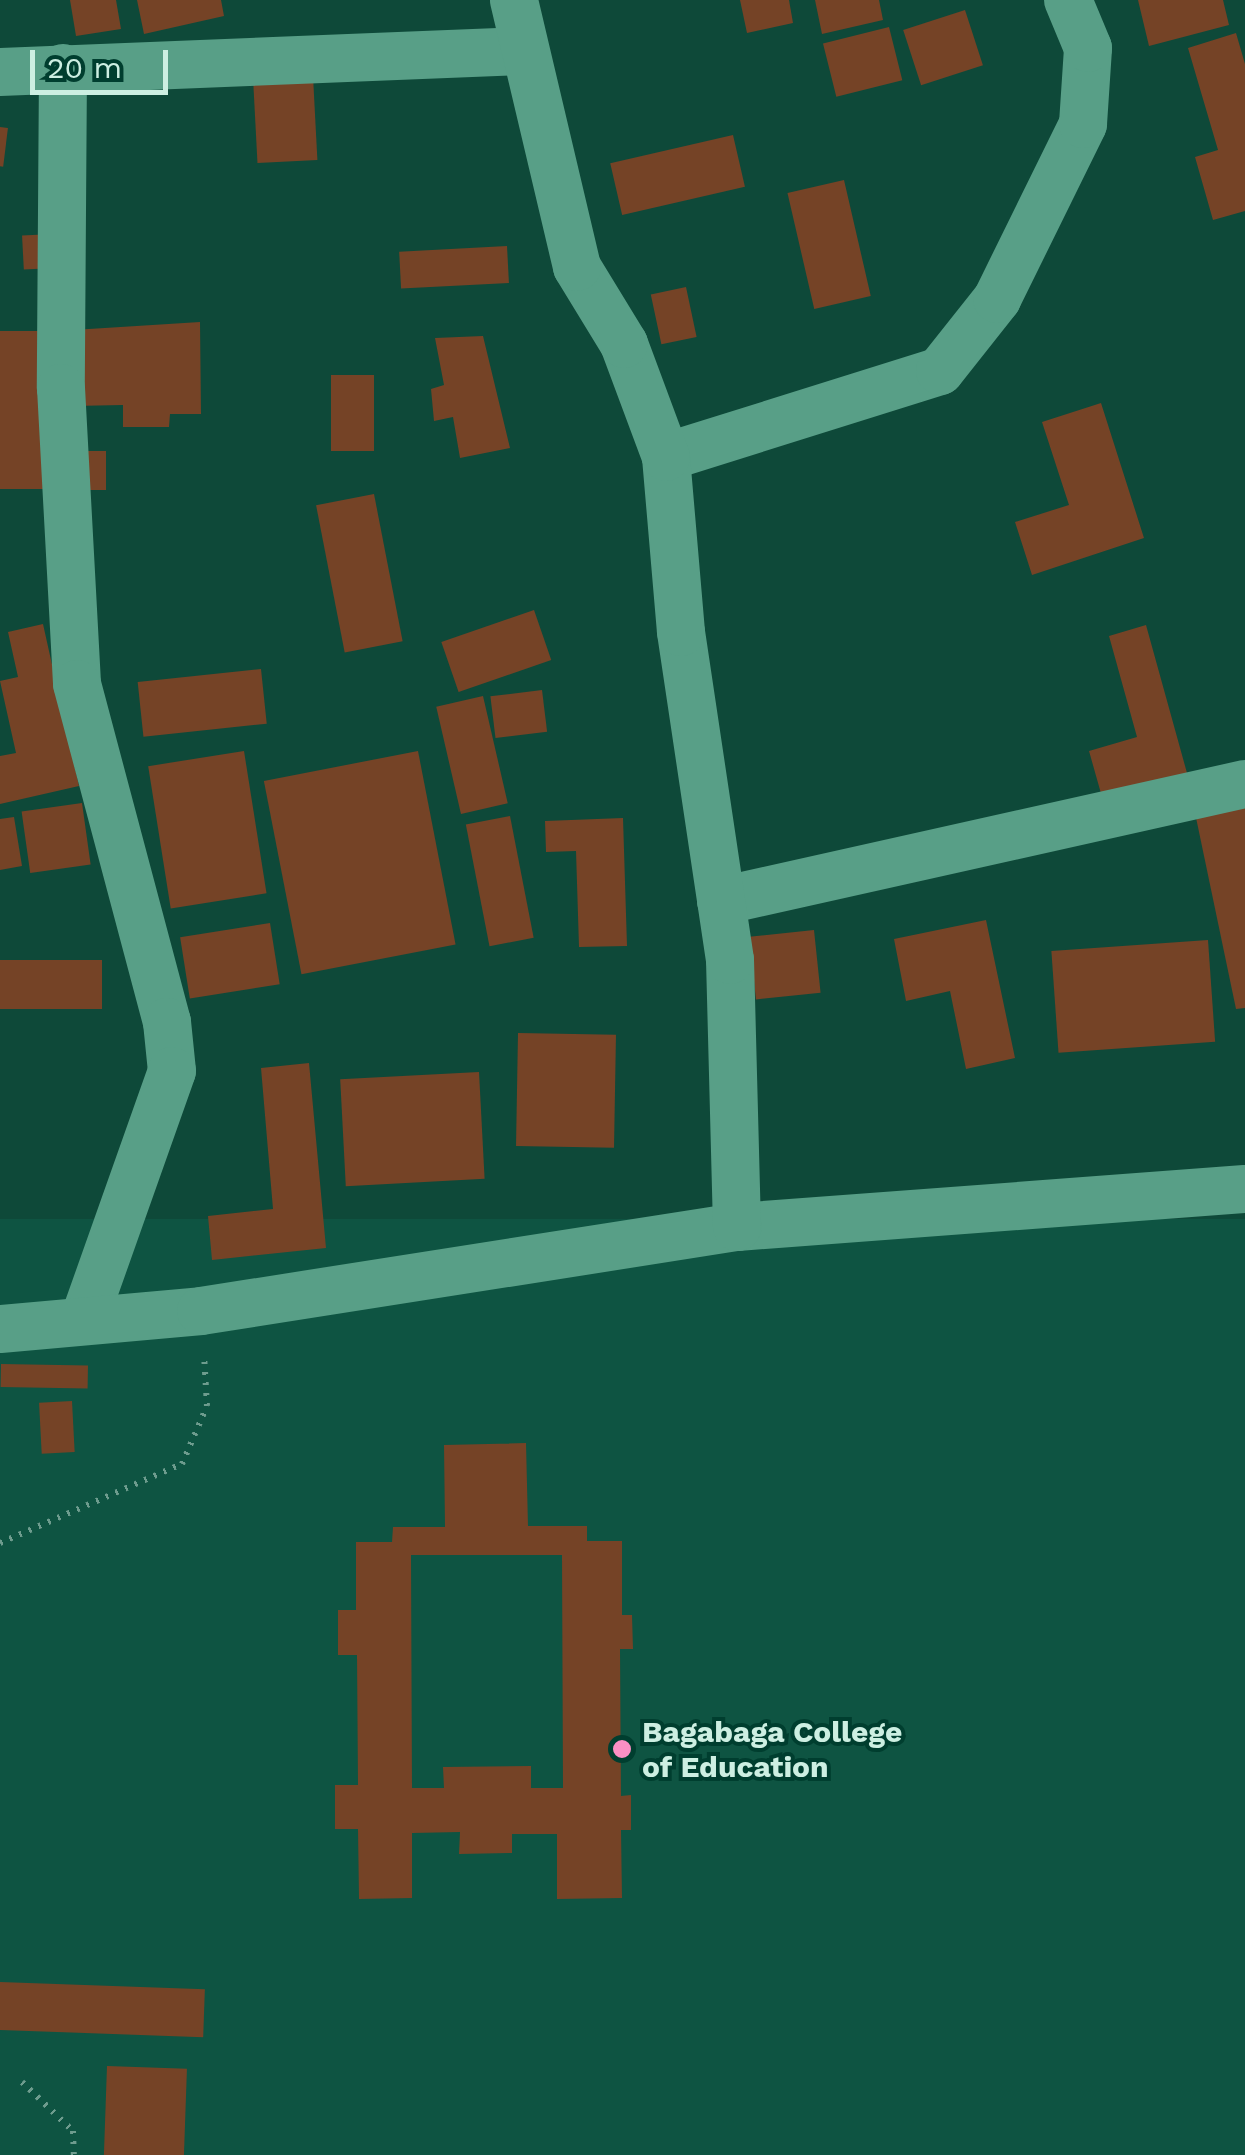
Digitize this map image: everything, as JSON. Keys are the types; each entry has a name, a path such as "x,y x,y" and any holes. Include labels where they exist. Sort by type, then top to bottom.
{"street":[{"path":"514,0 576,267 624,344 666,457 681,632 721,901 736,1080 737,1227"},
{"path":"666,457 940,372 997,300 1083,124 1088,48 1068,0"},
{"path":"0,72 524,51"},
{"path":"63,68 61,388 77,684 167,1022 172,1071 84,1320"},
{"path":"721,901 1245,784"},
{"path":"0,1329 201,1311 737,1227 1245,1189"}],"path":[{"path":"0,1543 182,1464 207,1406 201,1311"},
{"path":"22,2082 74,2131 74,2155"}],"shaded area":[{"name":"Bagabaga College of Education","path":"0,1219 1245,1219 1245,2155 0,2155"}],"building":[{"path":"70,0 116,0 121,29 76,36"},
{"path":"137,0 221,0 224,16 144,34"},
{"path":"740,0 789,0 793,23 747,33"},
{"path":"815,0 879,0 883,20 822,34"},
{"path":"1138,0 1223,0 1229,25 1149,46"},
{"path":"965,10 983,65 921,85 903,30"},
{"path":"889,27 902,80 836,97 823,43"},
{"path":"1236,33 1245,64 1245,211 1213,220 1195,157 1218,150 1188,48"},
{"path":"313,76 317,160 257,163 253,79"},
{"path":"0,127 8,128 3,167 0,166"},
{"path":"733,135 745,187 622,215 610,163"},
{"path":"844,180 871,296 814,309 787,193"},
{"path":"53,234 55,268 24,270 22,236"},
{"path":"507,246 509,283 401,289 399,252"},
{"path":"686,287 697,337 661,344 651,294"},
{"path":"200,322 201,414 170,414 169,427 123,427 123,405 73,406 73,330"},
{"path":"0,331 47,331 47,489 0,489"},
{"path":"483,336 510,448 460,458 453,417 434,421 431,389 444,385 435,338"},
{"path":"331,375 374,375 374,451 331,451"},
{"path":"1101,403 1144,538 1032,575 1015,522 1069,505 1042,422"},
{"path":"76,451 106,451 106,490 76,490"},
{"path":"374,494 403,641 345,653 316,505"},
{"path":"534,610 551,660 459,692 441,642"},
{"path":"43,624 79,786 0,804 0,756 16,753 0,681 18,677 8,632"},
{"path":"1146,625 1187,773 1102,797 1089,751 1137,737 1109,636"},
{"path":"261,669 267,724 143,737 138,682"},
{"path":"542,690 547,732 496,738 490,696"},
{"path":"483,696 508,803 461,814 436,707"},
{"path":"244,751 267,893 171,908 148,766"},
{"path":"418,751 456,944 301,974 264,781"},
{"path":"1245,797 1245,1008 1236,1009 1194,808"},
{"path":"82,803 91,864 30,873 22,811"},
{"path":"510,816 534,938 489,946 466,825"},
{"path":"14,817 22,866 0,870 0,819"},
{"path":"623,818 627,946 579,947 576,851 546,852 545,821"},
{"path":"986,920 1015,1058 966,1069 950,991 906,1001 894,939"},
{"path":"270,923 280,984 190,998 180,937"},
{"path":"814,930 821,993 756,999 749,937"},
{"path":"1208,940 1215,1042 1058,1053 1051,951"},
{"path":"0,960 102,960 102,1009 0,1009"},
{"path":"518,1033 616,1035 614,1148 516,1146"},
{"path":"309,1063 326,1248 212,1260 208,1216 273,1209 261,1068"},
{"path":"479,1072 485,1179 346,1186 340,1079"},
{"path":"1,1364 88,1366 88,1389 1,1387"},
{"path":"72,1401 75,1452 42,1454 39,1403"},
{"path":"526,1443 528,1526 587,1526 587,1541 622,1541 622,1615 632,1615 633,1649 620,1649 621,1796 631,1795 631,1830 621,1830 622,1898 557,1899 557,1834 512,1834 512,1853 459,1854 460,1832 412,1833 412,1898 359,1899 358,1829 335,1829 335,1785 358,1785 357,1655 338,1655 338,1610 356,1610 356,1542 392,1542 393,1527 445,1527 444,1445","holes":["411,1555 562,1555 563,1788 531,1788 531,1766 443,1767 444,1788 412,1788"]},
{"path":"0,1982 205,1989 203,2037 0,2030"},
{"path":"107,2066 187,2069 184,2155 104,2155"}],"place":[{"name":"Bagabaga College of Education","path":"622,1749"}]}
